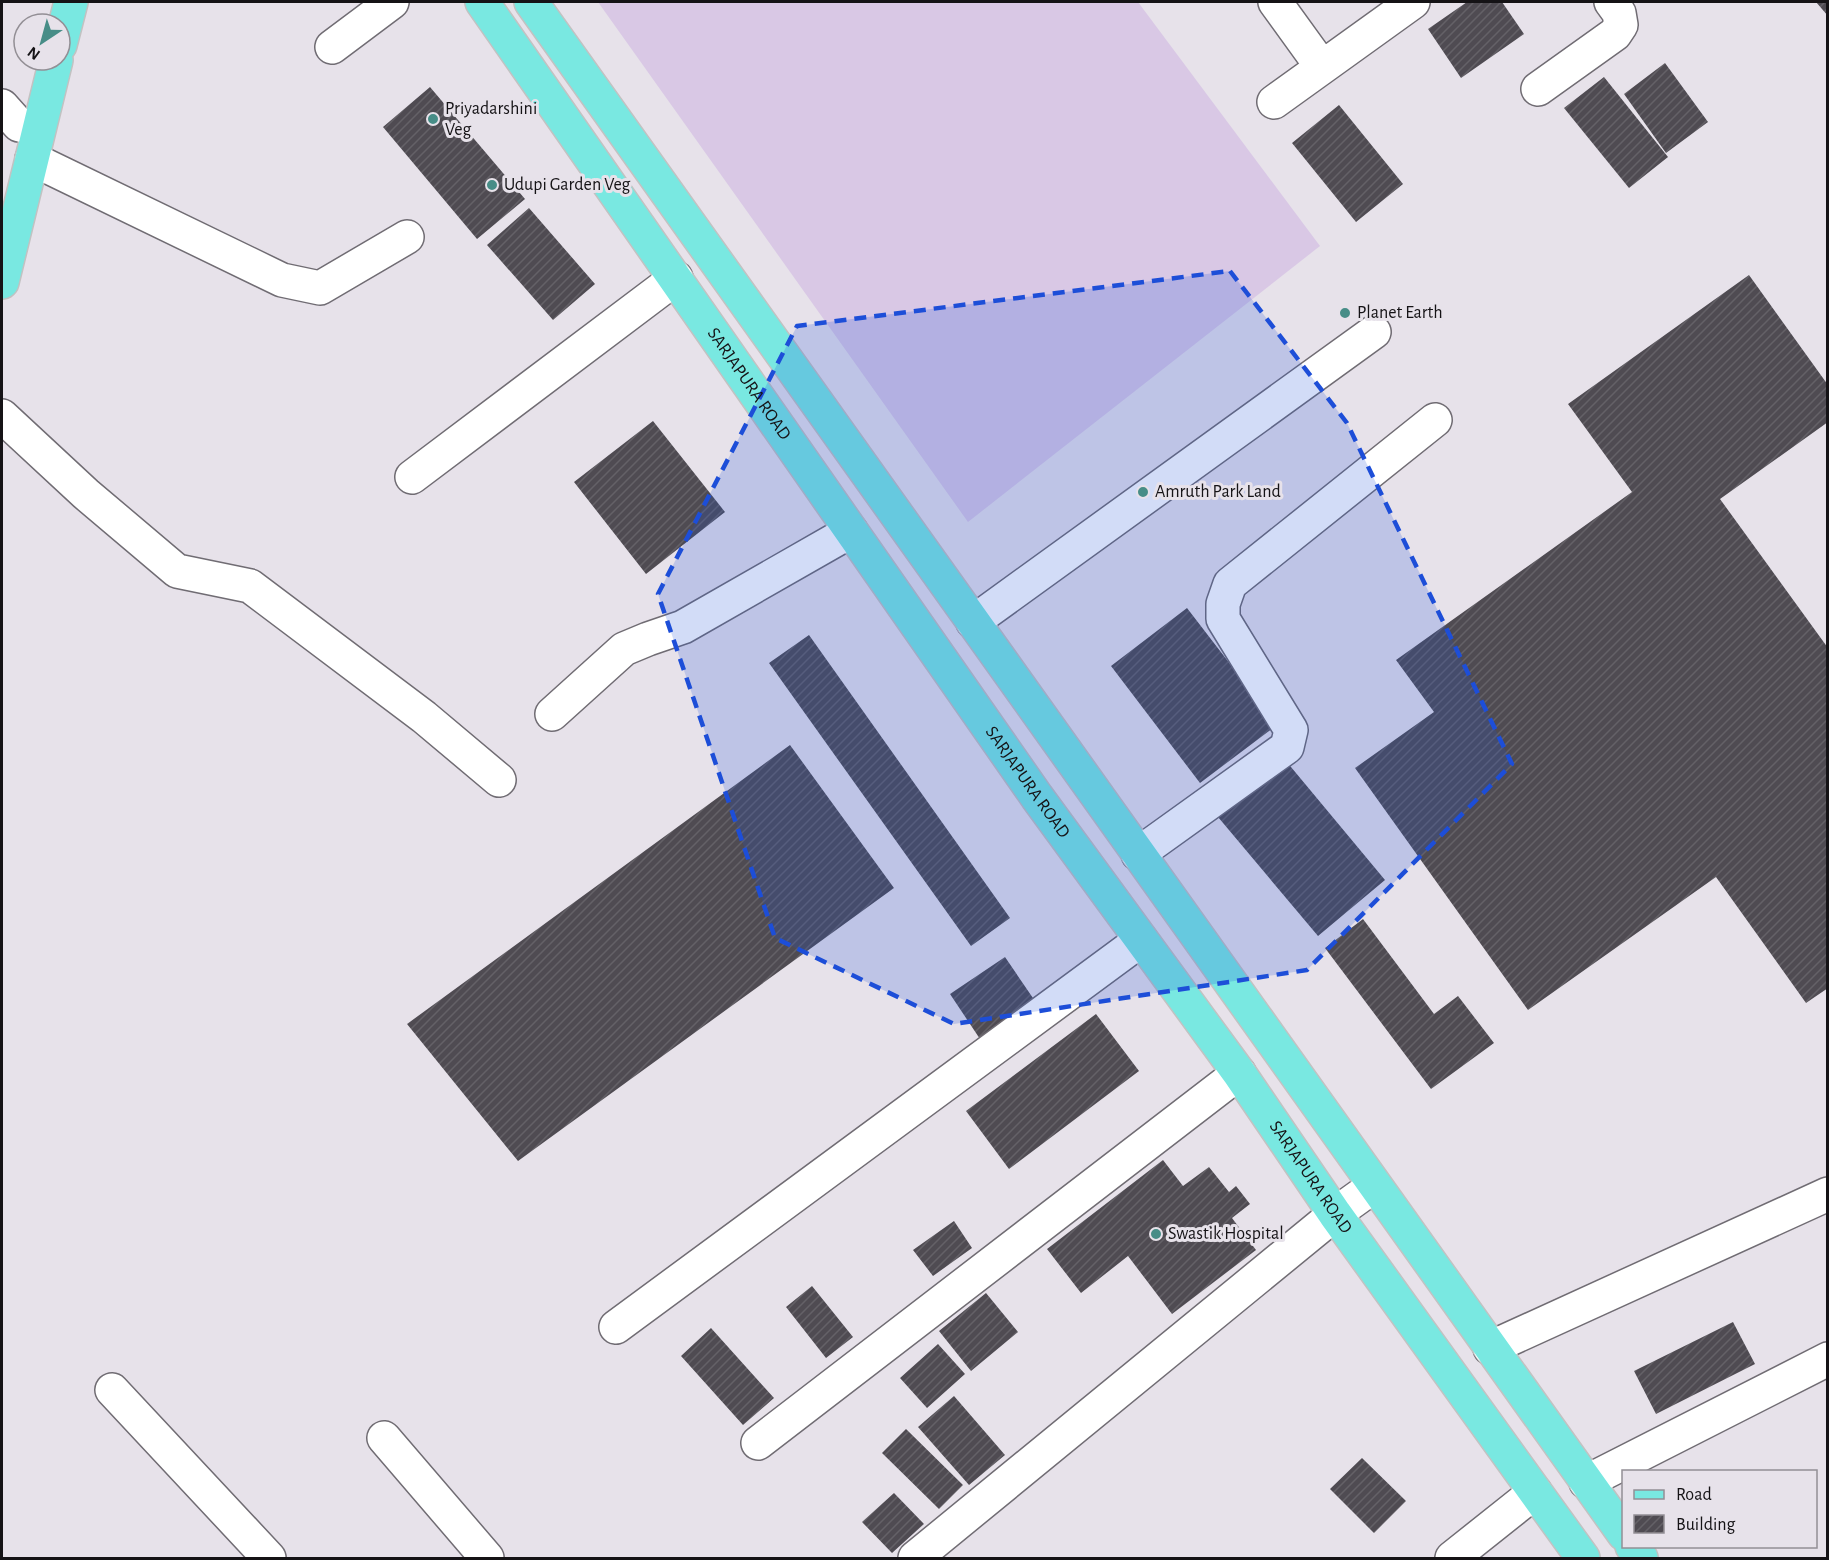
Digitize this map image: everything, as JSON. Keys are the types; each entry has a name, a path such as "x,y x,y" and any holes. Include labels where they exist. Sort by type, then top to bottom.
{"main road":[{"name":"SARJAPURA ROAD","path":"482,2 1037,797 1239,1073 1335,1214 1582,1558"},
{"path":"531,2 1622,1533"},
{"path":"2,202 10,115 29,72"},
{"path":"2,282 53,72"}],"street":[{"path":"332,47 392,2"},
{"path":"1275,2 1322,67"},
{"path":"1274,102 1413,2"},
{"path":"1538,89 1615,34 1621,25 1619,13 1611,2"},
{"path":"32,159 282,280 320,288 407,237"},
{"path":"412,477 675,278"},
{"path":"973,622 1374,332"},
{"path":"2,416 86,494 177,570 250,586 424,717 499,780"},
{"path":"1138,854 1287,747 1291,737 1292,730 1222,619 1223,604 1230,584 1435,420"},
{"path":"552,714 624,649 683,627 851,531"},
{"path":"616,1327 1141,940"},
{"path":"758,1443 1239,1073"},
{"path":"915,1558 1335,1214 1374,1186"},
{"path":"1490,1348 1827,1194"},
{"path":"1586,1482 1827,1359"},
{"path":"112,1390 268,1558"},
{"path":"384,1438 487,1558"},
{"path":"1452,1558 1535,1492"}],"highlighted area":[{"path":"1230,271 1347,423 1512,764 1307,970 954,1024 775,938 658,594 797,326"}],"shaded area":[{"path":"598,2 1138,2 1320,246 968,522"}],"building":[{"path":"1467,2 1502,2 1524,34 1461,78 1428,29"},
{"path":"1816,2 1828,2 1828,16"},
{"path":"1665,63 1708,122 1666,153 1624,94"},
{"path":"1604,77 1668,157 1629,188 1564,108"},
{"path":"430,87 525,199 477,239 383,127"},
{"path":"1339,105 1403,184 1356,222 1292,143"},
{"path":"529,208 595,284 553,320 487,245"},
{"path":"1749,275 1828,385 1828,422 1720,499 1828,648 1828,988 1806,1003 1716,877 1528,1010 1355,768 1434,712 1396,660 1632,492 1568,404"},
{"path":"653,421 725,512 646,574 574,482"},
{"path":"1187,608 1277,725 1200,783 1111,666"},
{"path":"809,635 1010,918 971,946 769,663"},
{"path":"790,745 894,888 518,1161 407,1024"},
{"path":"1286,761 1385,880 1318,936 1218,817"},
{"path":"1363,919 1434,1014 1458,996 1494,1043 1431,1089 1325,948"},
{"path":"1005,957 1035,1001 980,1039 950,994"},
{"path":"1096,1014 1139,1071 1009,1169 966,1111"},
{"name":"Swastik Hospital","path":"1163,1160 1183,1186 1209,1167 1229,1192 1236,1186 1250,1204 1232,1218 1256,1250 1172,1314 1128,1256 1081,1293 1047,1249"},
{"path":"954,1221 972,1248 933,1276 913,1250"},
{"path":"812,1286 853,1337 826,1358 786,1307"},
{"path":"986,1293 1018,1332 971,1371 939,1331"},
{"path":"1733,1322 1755,1364 1656,1414 1634,1371"},
{"path":"711,1328 774,1398 743,1425 681,1356"},
{"path":"938,1344 965,1374 927,1408 900,1378"},
{"path":"954,1396 1005,1455 969,1485 918,1427"},
{"path":"906,1429 963,1485 939,1509 882,1453"},
{"path":"1362,1458 1406,1501 1374,1533 1330,1489"},
{"path":"894,1493 924,1524 892,1553 862,1522"}],"place":[{"name":"Priyadarshini Veg","path":"433,119"},
{"name":"Udupi Garden Veg","path":"492,185"},
{"name":"Planet Earth","path":"1345,313"},
{"name":"Amruth Park Land","path":"1143,492"},
{"name":"Swastik Hospital","path":"1156,1234"}]}
